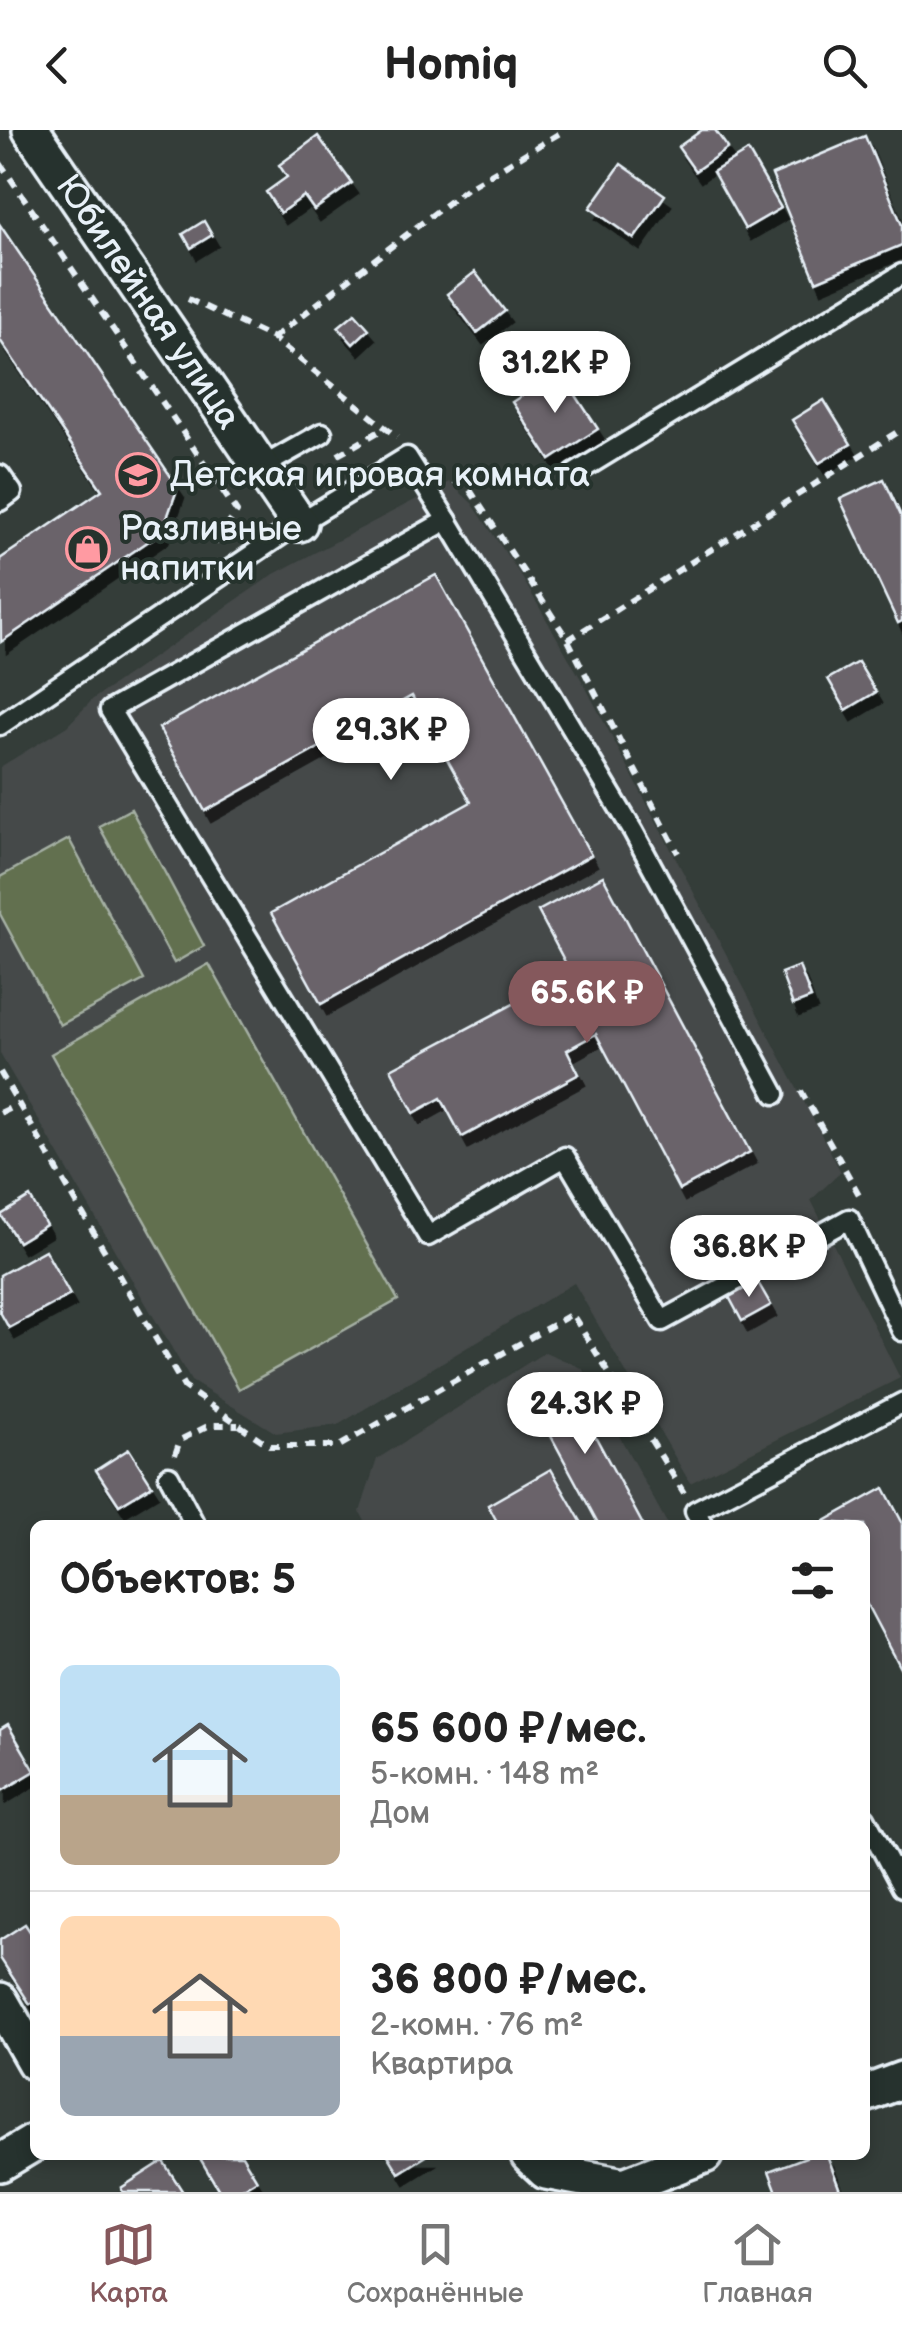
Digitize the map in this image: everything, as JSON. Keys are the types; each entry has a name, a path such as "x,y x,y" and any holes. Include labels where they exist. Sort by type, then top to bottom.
{"street":[{"name":"Юбилейная улица","path":"31,130 298,523"},
{"path":"0,2001 30,2053"},
{"path":"870,2092 902,2080"},
{"path":"0,2163 30,2145"},
{"path":"534,2160 546,2171 603,2187 624,2186 691,2160"}],"lane":[{"path":"574,474 902,274"},
{"path":"260,468 322,433"},
{"path":"0,726 298,523 407,457 633,832 775,1094"},
{"path":"0,475 12,492 0,501"},
{"path":"447,520 110,710 428,1236 566,1157 662,1321 849,1218 902,1331"},
{"path":"696,1520 902,1403"},
{"path":"169,1476 191,1520"},
{"path":"870,1827 902,1888"}],"path":[{"path":"273,338 467,188 565,130"},
{"path":"0,163 237,512 215,545 198,556"},
{"path":"568,640 902,430"},
{"path":"0,1072 184,1387 270,1446 340,1446 572,1314 696,1520"},
{"path":"0,1114 19,1104"},
{"path":"169,1476 180,1440 210,1425 239,1425"}],"shaded area":[{"path":"449,482 472,503 523,579 585,686 841,1172 811,1200 900,1378 690,1483 574,1283 338,1425 276,1433 191,1381 0,1054 0,767 67,726 93,699 274,574"},
{"path":"545,1352 582,1368 665,1520 364,1520 360,1512 377,1459"}],"green space":[{"path":"131,809 204,946 174,963 99,826"},
{"path":"69,839 144,980 60,1025 0,914 0,877"},
{"path":"209,964 398,1300 239,1389 51,1054"}],"building":[{"path":"702,130 715,130 728,148 695,171 678,147"},
{"path":"318,136 352,183 314,210 304,196 280,213 266,192 287,177 279,165"},
{"path":"865,136 902,225 902,245 816,281 772,175"},
{"path":"748,151 781,208 745,229 713,172"},
{"path":"621,164 665,195 634,239 590,208"},
{"path":"204,221 212,235 191,248 183,234"},
{"path":"0,225 178,487 162,532 1,642 0,559 102,490 0,340"},
{"path":"475,272 505,311 477,333 447,294"},
{"path":"355,313 369,329 353,344 338,327"},
{"path":"560,371 598,429 550,460 512,402"},
{"path":"824,400 851,444 819,463 792,420"},
{"path":"884,479 902,518 902,621 898,623 840,499"},
{"path":"436,575 591,855 321,1004 271,913 471,802 412,696 205,811 159,728"},
{"path":"858,662 876,692 846,710 828,679"},
{"path":"603,876 750,1152 679,1190 596,1034 567,1050 579,1074 462,1137 441,1098 414,1113 391,1069 538,991 550,1012 582,994 538,911"},
{"path":"799,966 811,998 793,1005 781,973"},
{"path":"30,1197 46,1225 18,1242 1,1215"},
{"path":"45,1250 70,1295 9,1328 0,1312 0,1275"},
{"path":"756,1279 771,1305 742,1321 728,1295"},
{"path":"565,1380 640,1520 596,1520 531,1399"},
{"path":"129,1449 152,1485 119,1505 96,1470"},
{"path":"551,1469 580,1520 496,1520 488,1505"},
{"path":"884,1488 902,1522 902,1671 870,1610 870,1520 827,1520"},
{"path":"8,1725 30,1762 30,1774 0,1792 0,1730"},
{"path":"25,1924 30,1932 30,2004 0,1958 0,1940"},
{"path":"201,2160 245,2160 257,2180 237,2192 220,2192"},
{"path":"391,2160 420,2160 399,2173"},
{"path":"798,2160 829,2160 841,2192 777,2192 769,2171"},
{"path":"163,2161 183,2192 123,2192 121,2188"}],"place":[{"name":"Детская игровая комната","path":"138,475"},
{"name":"Разливные напитки","path":"88,549"}]}
